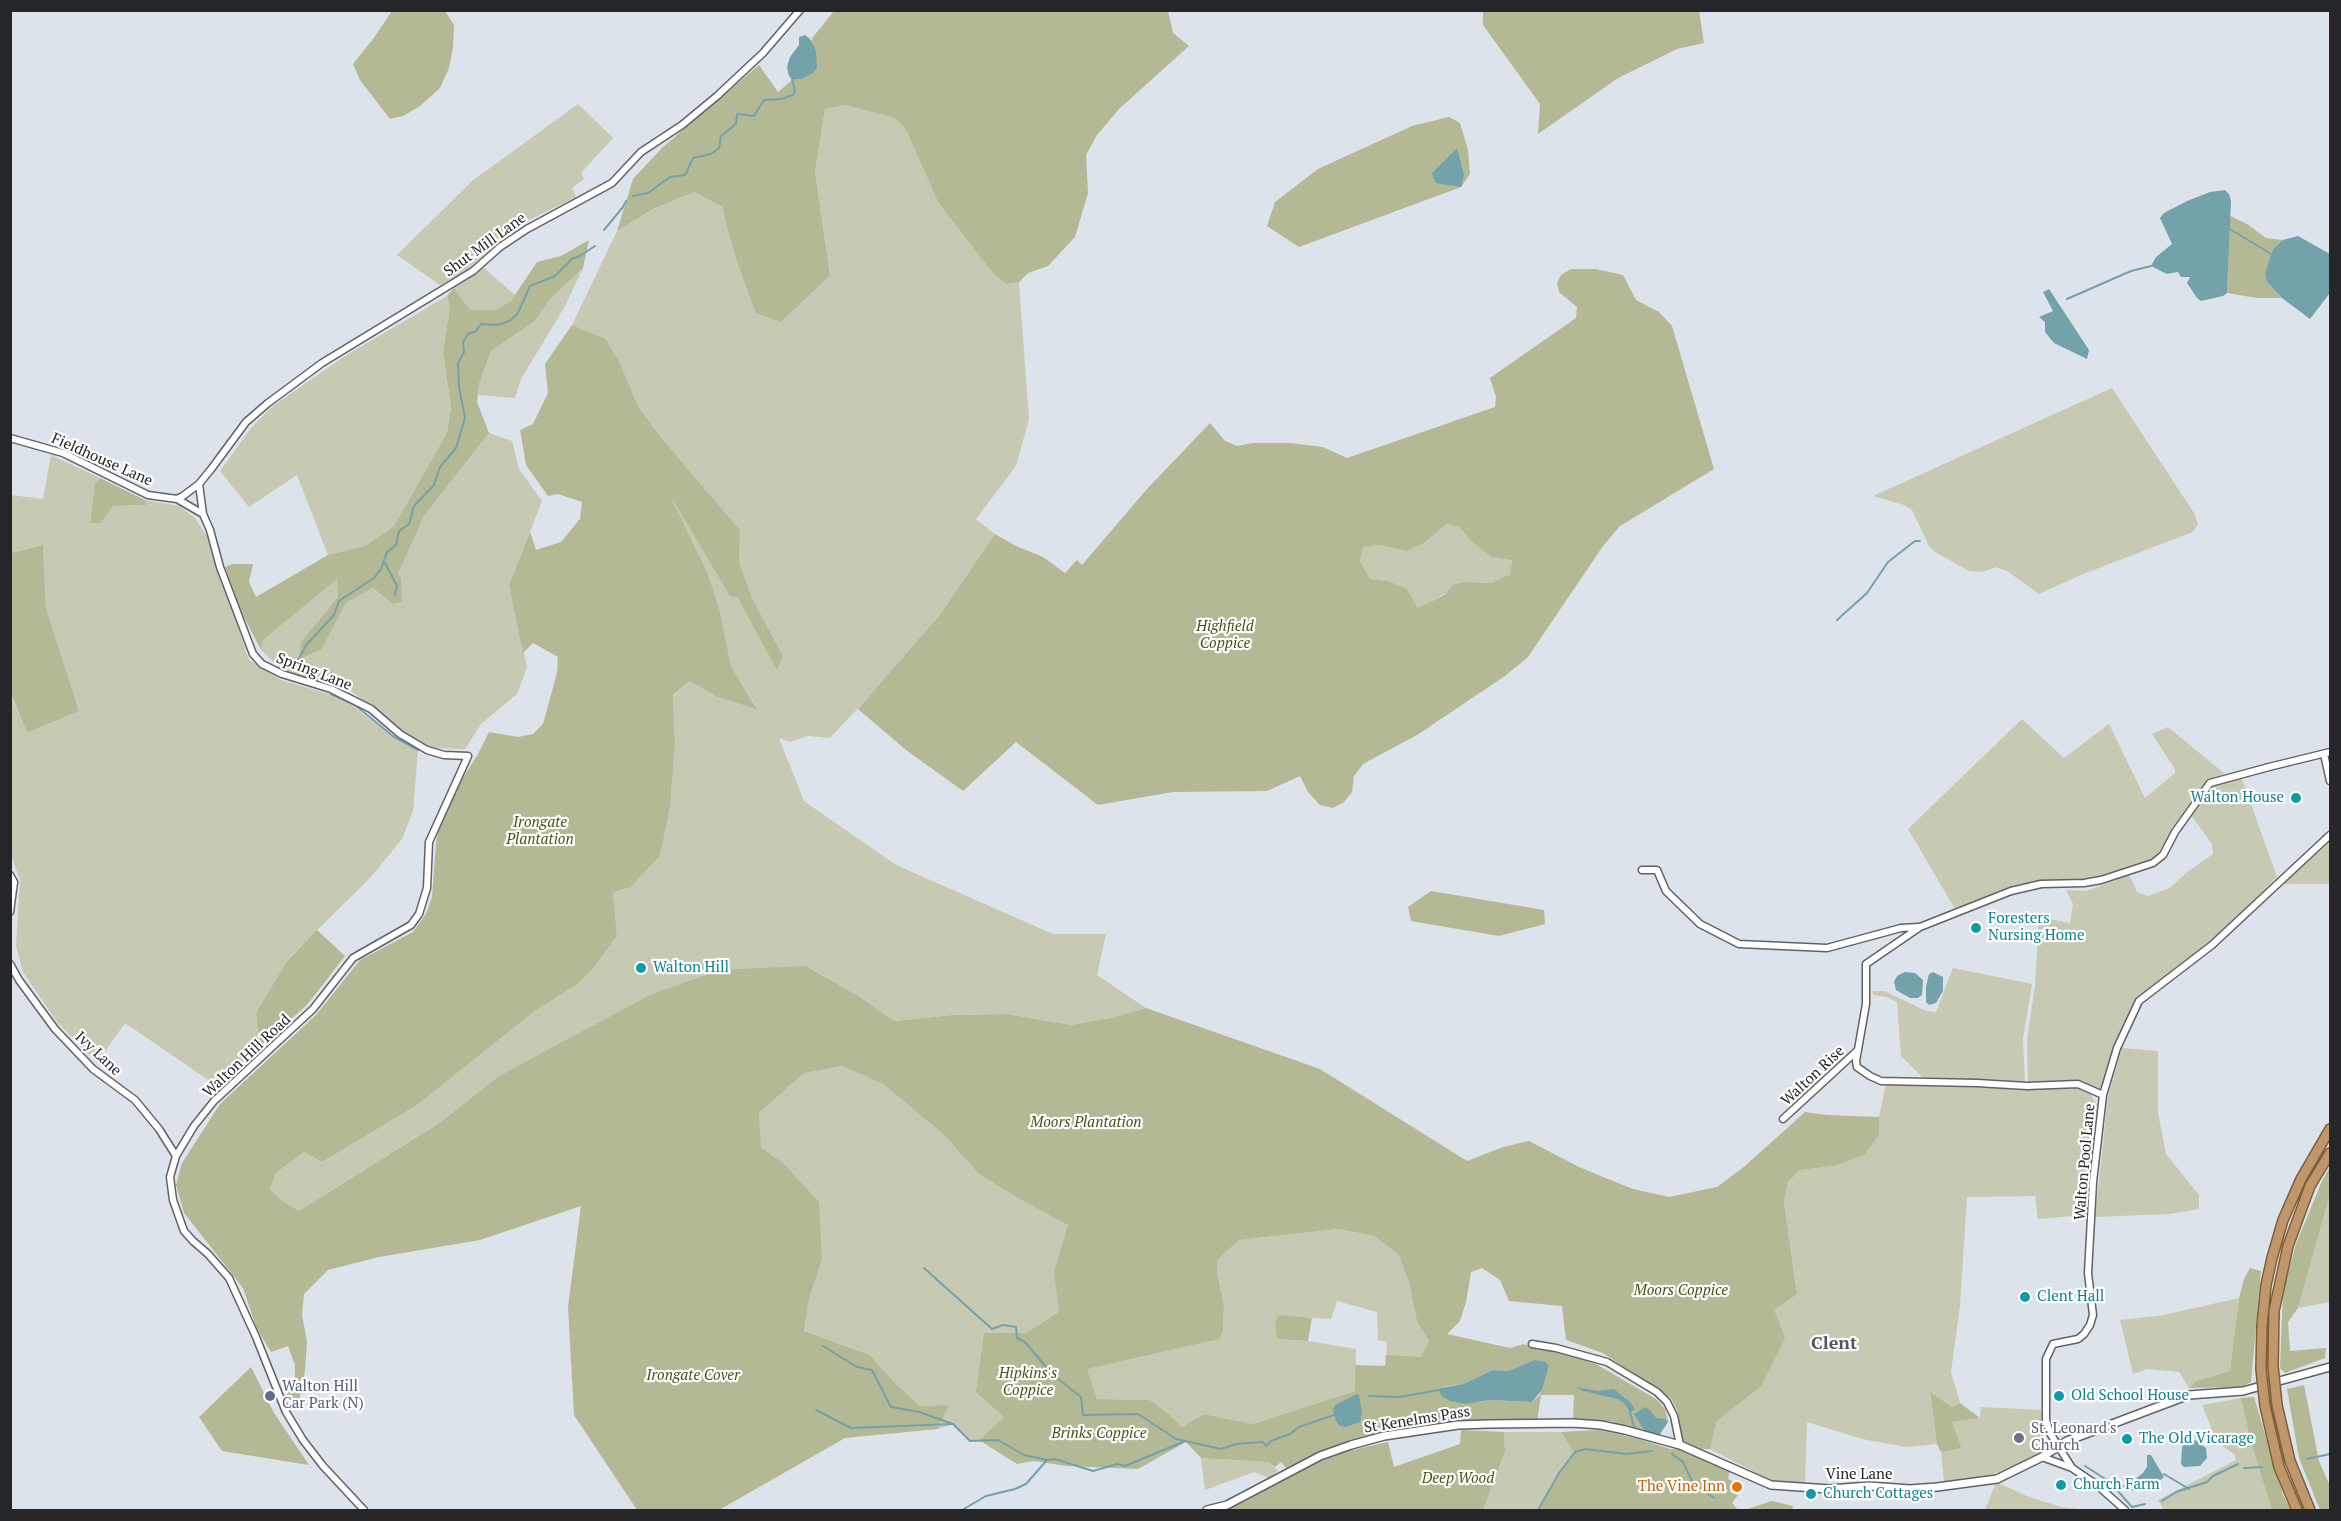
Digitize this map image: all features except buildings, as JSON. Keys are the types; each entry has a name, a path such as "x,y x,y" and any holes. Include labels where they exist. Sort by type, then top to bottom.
{"highway":[{"path":"2297,1510 2279,1467 2265,1406 2261,1369 2263,1315 2272,1258 2283,1220 2301,1179 2331,1129"},
{"path":"2310,1510 2290,1461 2277,1405 2273,1366 2274,1311 2288,1245 2310,1186 2331,1153"}],"street":[{"name":"Shut Mill Lane","path":"180,497 199,484 246,422 322,363 473,271 500,247 551,214 612,183 641,152 681,125 717,96 763,52 800,10"},
{"name":"Fieldhouse Lane","path":"10,438 63,453 148,495 180,497"},
{"name":"Spring Lane","path":"199,484 203,514 220,567 253,654 262,664 282,674 332,689 371,709 400,734 427,750 444,755 468,756"},
{"path":"180,497 203,514"},
{"path":"2103,1095 2078,1084 2026,1086 1881,1081 1857,1067 1856,1061 1866,1004 1866,964 1920,927 2021,888 2041,884 2084,883 2101,880 2153,863 2163,855 2175,832 2210,783 2269,766 2327,753 2331,781"},
{"name":"Walton Hill Road","path":"364,1510 323,1466 303,1440 286,1412 229,1278 184,1231 175,1209 170,1188 171,1177 176,1156 194,1126 214,1101 313,1009 353,958 411,925 419,914 427,888 429,842 468,756"},
{"name":"Walton Pool Lane","path":"2072,1468 2050,1433 2046,1420 2046,1359 2053,1344 2078,1339 2084,1334 2093,1315 2088,1273 2092,1182 2103,1095 2117,1048 2139,1001 2212,945 2331,835"},
{"path":"1642,870 1657,870 1666,891 1700,924 1739,944 1827,948 1901,928 1920,927"},
{"path":"10,875 14,882 10,912"},
{"name":"Ivy Lane","path":"10,964 55,1029 93,1069 135,1100 176,1156"},
{"name":"Walton Rise","path":"1783,1119 1859,1050"},
{"path":"1532,1344 1607,1362 1657,1392 1667,1402 1674,1416 1680,1445"},
{"name":"Vine Lane","path":"1680,1445 1771,1485 1793,1488 1937,1487 1997,1479 2059,1446 2189,1395 2243,1391 2331,1367"},
{"name":"St Kenelms Pass","path":"1207,1510 1236,1501 1330,1452 1384,1436 1458,1425 1601,1425 1680,1445"},
{"path":"2042,1457 2072,1468 2097,1485 2124,1510"}],"green space":[{"path":"392,11 445,11 454,25 449,68 440,88 420,106 403,116 390,119 360,80 353,64"},
{"path":"834,11 1168,11 1173,33 1189,46 1119,109 1097,135 1086,155 1088,193 1075,237 1048,266 1028,273 1019,282 1006,284 993,273 938,202 906,130 895,118 845,105 825,109 815,172 830,275 781,322 756,313 736,259 722,207 694,192 653,209 617,231 633,179 663,147 759,65 778,92 791,81 813,37"},
{"path":"1483,11 1699,11 1704,43 1677,49 1618,78 1538,134 1540,104 1483,25"},
{"path":"578,104 613,138 581,173 584,179 572,188 576,197 527,221 494,243 468,269 440,285 397,255 472,181"},
{"path":"845,105 895,118 906,130 938,202 1006,284 1019,282 1029,419 1016,466 976,519 995,534 939,616 893,671 830,738 808,736 789,742 779,738 804,801 896,865 1053,934 1106,934 1097,975 1146,1008 1115,1017 1071,1025 1007,1014 953,1015 894,1021 860,997 810,968 573,1038 499,1076 438,1124 299,1211 281,1200 270,1189 276,1173 304,1152 322,1162 417,1105 535,1011 579,983 617,936 613,892 660,856 670,808 675,744 673,696 690,681 717,697 757,708 731,666 719,607 707,572 667,489 730,595 738,598 783,656 753,600 739,562 740,530 659,435 638,406 620,363 606,339 572,325 617,231 653,209 694,192 723,208 736,259 830,275 815,172 825,109"},
{"path":"1449,117 1460,123 1468,150 1470,174 1461,187 1299,247 1267,226 1275,202 1318,169 1412,126"},
{"path":"2230,216 2247,224 2266,238 2283,240 2273,249 2267,282 2282,298 2257,298 2227,293"},
{"path":"589,240 583,268 550,299 535,321 491,351 479,384 477,402 489,433 424,516 398,574 401,578 402,602 393,604 373,588 346,603 322,649 299,660 301,642 338,597 337,579 263,640 261,650 241,611 225,567 232,564 253,564 249,582 256,597 328,555 365,546 394,526 447,433 451,407 443,352 450,307 447,296 454,288 470,310 495,310 511,301 537,262 561,256"},
{"path":"484,268 515,295 511,301 494,310 470,310 454,288"},
{"path":"583,268 564,308 521,379 515,398 478,395 479,384 491,351 535,321 550,299"},
{"name":"Highfield Coppice","path":"1571,269 1596,269 1623,275 1636,300 1659,312 1672,326 1714,469 1620,526 1603,546 1528,657 1505,676 1417,735 1363,764 1354,776 1352,792 1344,802 1333,808 1320,805 1308,792 1300,776 1267,791 1173,792 1098,805 1016,742 963,791 906,750 858,709 939,616 995,534 1043,557 1065,573 1077,560 1082,565 1147,489 1210,423 1225,441 1237,446 1253,443 1290,443 1323,447 1347,458 1495,407 1496,397 1490,378 1576,318 1577,307 1559,292 1557,283 1561,275","holes":["1447,524 1459,527 1472,542 1492,557 1512,560 1510,574 1492,583 1466,582 1452,585 1446,594 1418,608 1406,588 1387,581 1370,579 1360,561 1363,547 1379,545 1407,551 1424,543"]},
{"path":"447,296 450,307 443,352 451,407 447,433 394,526 365,546 328,555 297,475 249,507 220,471 251,428 273,406 345,356"},
{"path":"572,325 606,339 620,363 638,406 659,435 740,530 739,562 753,600 783,656 777,670 738,598 730,596 670,495 707,572 719,607 731,666 757,709 717,697 690,681 673,695 675,744 670,808 660,856 630,887 613,892 617,936 595,966 579,983 535,1011 417,1105 322,1162 304,1152 276,1173 270,1189 281,1200 299,1211 438,1124 499,1076 650,995 719,970 806,966 860,997 894,1021 953,1015 1007,1014 1071,1025 1115,1017 1146,1008 1320,1069 1467,1161 1503,1147 1529,1141 1579,1167 1633,1189 1669,1197 1717,1187 1745,1166 1805,1112 1879,1117 1879,1135 1864,1155 1834,1166 1800,1170 1788,1182 1784,1202 1797,1294 1774,1310 1785,1338 1761,1386 1717,1421 1710,1449 1701,1449 1682,1441 1678,1412 1671,1398 1603,1353 1566,1340 1562,1306 1509,1301 1500,1280 1482,1268 1471,1272 1460,1321 1447,1334 1510,1348 1524,1344 1538,1350 1551,1348 1596,1364 1656,1399 1665,1409 1668,1422 1657,1439 1611,1421 1573,1422 1574,1395 1541,1395 1537,1421 1395,1431 1348,1442 1286,1468 1281,1462 1275,1467 1268,1462 1201,1458 1186,1442 1138,1469 1067,1466 1034,1461 1017,1464 979,1440 1004,1417 976,1392 984,1333 1026,1333 1059,1312 1054,1272 1068,1225 979,1174 943,1134 883,1084 842,1066 804,1073 759,1113 761,1148 782,1162 819,1202 822,1260 809,1299 804,1331 870,1355 920,1406 949,1405 938,1429 845,1438 719,1510 637,1510 574,1415 568,1307 581,1206 480,1240 379,1257 328,1270 304,1294 302,1315 307,1341 305,1371 300,1408 291,1405 285,1386 295,1382 295,1365 288,1346 271,1352 257,1329 243,1288 184,1213 176,1185 182,1163 220,1104 316,1015 360,960 413,932 426,914 432,897 436,843 443,809 478,754 489,732 518,737 533,734 543,724 557,673 558,657 533,643 523,653 509,585 530,532 536,550 561,542 580,519 582,502 558,494 548,496 526,465 520,430 533,424 548,393 545,364","holes":["1339,1229 1374,1236 1398,1254 1409,1282 1417,1322 1429,1341 1421,1357 1386,1355 1385,1366 1355,1365 1355,1391 1253,1424 1204,1414 1182,1427 1150,1400 1097,1399 1087,1369 1220,1339 1223,1330 1224,1305 1217,1272 1218,1259 1239,1240","1549,1366 1540,1395 1532,1402 1489,1400 1466,1404 1442,1387 1463,1384 1493,1370 1509,1371"]},
{"path":"2112,388 2194,513 2198,524 2193,532 2083,574 2039,594 2007,571 1996,567 1983,572 1969,571 1935,552 1929,546 1912,510 1904,505 1873,496"},
{"path":"489,433 512,441 519,469 542,501 509,585 527,667 517,694 481,724 465,749 433,748 404,732 351,691 282,670 261,650 263,640 337,578 338,597 301,642 300,660 322,649 346,603 373,588 393,604 398,574 424,516"},
{"path":"51,455 100,478 95,483 90,523 101,523 113,506 146,505 145,500 179,506 194,517 208,537 249,660 281,680 343,698 395,739 418,751 413,811 402,839 370,878 289,958 256,1013 260,1046 217,1086 125,1023 97,1063 57,1022 23,972 16,946 20,880 11,855 10,694 27,733 79,711 46,608 43,545 11,553 11,495 43,499"},
{"path":"100,478 145,500 146,505 113,506 101,523 90,523 95,483"},
{"path":"1447,524 1459,527 1472,542 1512,560 1510,574 1492,583 1466,582 1417,609 1387,581 1370,579 1360,561 1363,547 1379,545 1407,551 1424,543"},
{"path":"43,545 46,608 79,711 27,733 11,694 11,553"},
{"path":"2022,719 2064,758 2109,724 2145,798 2175,773 2175,769 2152,734 2168,727 2225,774 2211,778 2171,829 2170,840 2159,856 2143,864 2084,880 2020,885 1955,909 1908,829"},
{"path":"2242,779 2277,877 2211,942 2136,1000 2117,1038 2100,1089 2075,1080 2028,1082 2027,1040 2035,985 2039,917 2070,923 2073,904 2066,890 2086,891 2129,875 2137,892 2148,896 2170,888 2186,873 2213,854 2212,844 2191,815 2214,785"},
{"path":"2330,841 2330,884 2282,884"},
{"path":"1431,891 1544,910 1545,924 1499,936 1411,921 1408,907"},
{"path":"317,930 345,956 307,1005 260,1046 256,1013 287,961"},
{"path":"1953,968 2032,984 2023,1039 2025,1083 1922,1077 1901,1056 1897,1002 1887,997 1874,995 1872,991 1884,991 1926,1011 1936,1012"},
{"path":"2122,1048 2158,1051 2158,1113 2166,1154 2199,1195 2199,1209 2170,1214 2095,1217 2108,1096"},
{"path":"842,1066 883,1084 943,1134 979,1174 1069,1225 1054,1272 1060,1312 1026,1333 1004,1417 979,1440 970,1441 953,1424 938,1429 949,1405 920,1406 870,1355 804,1331 809,1299 822,1260 782,1162 760,1148 759,1113 804,1073"},
{"path":"1886,1084 2024,1089 2078,1088 2089,1092 2097,1105 2087,1215 2038,1219 2035,1196 1967,1197 1960,1306 1951,1372 1960,1403 1952,1407 1930,1393 1937,1444 1906,1447 1862,1439 1807,1422 1805,1484 1772,1481 1710,1449 1717,1421 1736,1405 1774,1310 1797,1293 1784,1202 1788,1182 1800,1170 1834,1166 1879,1135 1879,1117"},
{"path":"2330,1167 2330,1194 2298,1308 2288,1322 2290,1351 2326,1348 2325,1358 2285,1373 2280,1368 2283,1291 2296,1244"},
{"path":"2330,1194 2330,1302 2298,1308"},
{"path":"1339,1229 1374,1236 1398,1254 1409,1282 1417,1322 1429,1341 1421,1358 1386,1355 1387,1342 1378,1340 1377,1312 1337,1301 1331,1319 1278,1316 1277,1339 1308,1341 1356,1349 1355,1391 1253,1424 1204,1414 1182,1427 1150,1400 1097,1399 1086,1369 1220,1339 1223,1330 1224,1305 1217,1271 1218,1258 1239,1240"},
{"path":"2250,1268 2261,1271 2251,1382 2241,1387 2189,1388 2196,1381 2230,1371 2239,1298 2244,1279"},
{"path":"2239,1298 2230,1372 2196,1381 2189,1388 2179,1372 2147,1369 2133,1374 2120,1320 2159,1316"},
{"path":"1278,1315 1312,1318 1308,1341 1277,1339 1275,1324"},
{"path":"251,1367 274,1413 309,1465 222,1451 199,1417"},
{"path":"2304,1385 2319,1461 2330,1486 2330,1510 2320,1510 2299,1458 2287,1389"},
{"path":"1930,1392 1952,1407 1960,1403 1980,1418 1952,1422 1961,1447 1958,1449 1941,1452 1937,1444"},
{"path":"2254,1397 2283,1495 2291,1510 2272,1510 2251,1443 2241,1398"},
{"path":"2241,1398 2251,1443 2272,1510 2164,1510 2158,1500 2236,1460 2234,1454 2217,1442 2202,1405"},
{"path":"1981,1407 2041,1410 2044,1432 2043,1451 2029,1461 1990,1475 1944,1482 1941,1452 1958,1449 1952,1422 1980,1418"},
{"name":"Deep Wood","path":"1461,1430 1504,1432 1505,1452 1483,1510 1216,1510 1244,1502 1312,1463 1343,1452 1388,1442 1394,1467 1460,1444"},
{"path":"1599,1430 1636,1438 1670,1449 1678,1449 1730,1469 1728,1479 1734,1482 1730,1492 1738,1495 1732,1503 1738,1510 1539,1510 1559,1473 1574,1452 1561,1432"},
{"path":"1504,1432 1561,1432 1575,1452 1559,1473 1539,1510 1483,1510 1505,1452"},
{"path":"1201,1458 1268,1462 1278,1471 1269,1478 1254,1472 1205,1490"},
{"path":"1996,1482 2029,1497 2061,1507 2089,1510 1985,1510"},
{"path":"1772,1501 1793,1506 1792,1510 1738,1510"}],"water":[{"path":"805,35 810,39 816,51 817,68 813,73 801,79 792,79 787,67 790,57 799,45 799,37"},
{"path":"1457,148 1464,175 1461,187 1436,183 1432,173"},
{"path":"2225,190 2231,201 2227,293 2201,301 2187,283 2190,277 2181,277 2178,272 2167,274 2151,266 2156,257 2172,244 2160,218 2164,213 2187,201 2210,192"},
{"path":"2298,236 2330,254 2330,293 2310,319 2282,298 2267,282 2265,274 2273,249 2283,240"},
{"path":"2049,289 2089,350 2087,359 2054,343 2045,332 2045,322 2039,317 2053,311 2043,292"},
{"path":"1905,972 1915,973 1923,980 1922,995 1918,998 1910,998 1896,990 1894,982 1897,976"},
{"path":"1933,972 1943,977 1943,991 1936,1003 1929,1005 1926,1002 1926,987 1929,974"},
{"path":"1535,1360 1545,1362 1549,1366 1542,1390 1532,1402 1489,1400 1466,1404 1450,1401 1442,1396 1439,1390 1463,1384 1493,1370 1509,1371"},
{"path":"1576,1387 1597,1391 1614,1389 1631,1403 1635,1410 1630,1412 1618,1399 1583,1391"},
{"path":"1357,1394 1362,1412 1360,1422 1346,1427 1340,1426 1333,1409 1335,1405"},
{"path":"1645,1407 1656,1418 1665,1419 1668,1422 1655,1437 1644,1430 1634,1414"},
{"path":"2195,1440 2206,1448 2207,1458 2200,1466 2184,1467 2181,1464 2183,1445"},
{"path":"2147,1455 2151,1455 2164,1477 2158,1482 2132,1491 2129,1484 2147,1467"}],"waterway":[{"path":"633,196 648,193 670,177 685,175 693,158 711,154 719,148 721,136 736,124 737,114 754,116 764,100 781,99 793,95 795,91 792,79"},
{"path":"604,230 626,201"},
{"path":"2230,229 2271,254"},
{"path":"290,668 298,660 307,644 334,615 339,601 374,578 381,569 387,552 396,545 399,531 409,524 414,506 434,485 440,467 456,448 465,418 459,387 458,363 464,352 463,342 468,334 476,331 481,324 498,325 510,321 518,313 530,286 555,276 572,259 595,246"},
{"path":"2067,299 2131,271 2151,266"},
{"path":"1837,620 1867,593 1888,562 1915,541 1920,541"},
{"path":"385,563 397,586 395,595"},
{"path":"331,694 355,705 394,737 418,750"},
{"path":"924,1268 992,1329 1003,1325 1016,1327 1017,1338 1025,1342 1053,1375 1081,1397 1083,1415 1138,1414 1176,1439 1221,1449 1236,1444 1263,1442 1266,1446 1271,1441 1290,1434 1299,1427 1334,1415"},
{"path":"823,1346 857,1367 872,1370 891,1407 919,1412 953,1424 970,1441 998,1440 1024,1455 1047,1460 1055,1459 1093,1471 1117,1464 1125,1466 1183,1442"},
{"path":"1369,1396 1399,1397 1439,1390"},
{"path":"816,1410 851,1428 952,1424"},
{"path":"1630,1412 1634,1427 1641,1431"},
{"path":"1538,1510 1559,1473 1575,1452 1586,1449 1626,1454 1652,1451"},
{"path":"1672,1454 1683,1462 1693,1483 1714,1498"},
{"path":"2307,1459 2330,1454"},
{"path":"962,1510 986,1496 1026,1484 1047,1460"},
{"path":"2162,1501 2176,1492 2207,1482 2213,1476 2238,1464"},
{"path":"2085,1466 2110,1482 2132,1507 2145,1504"},
{"path":"2244,1468 2262,1467"},
{"path":"2164,1474 2189,1489"},
{"path":"2110,1482 2115,1482 2122,1487 2129,1484"},
{"path":"1769,1510 1777,1510"},
{"path":"1967,1510 1977,1510"}],"place":[{"name":"Walton House","path":"2296,798"},
{"name":"Foresters Nursing Home","path":"1976,928"},
{"name":"Walton Hill","path":"641,968"},
{"name":"Clent Hall","path":"2025,1297"},
{"name":"Walton Hill Car Park (N)","path":"270,1396"},
{"name":"Old School House","path":"2059,1396"},
{"name":"St. Leonard's Church","path":"2019,1438"},
{"name":"The Old Vicarage","path":"2127,1439"},
{"name":"Church Farm","path":"2061,1485"},
{"name":"The Vine Inn","path":"1737,1487"},
{"name":"Church Cottages","path":"1811,1494"}],"district":[{"name":"Clent","path":"1834,1344"}],"park label":[{"name":"Irongate Plantation","path":"540,832"},
{"name":"Moors Plantation","path":"1086,1123"},
{"name":"Moors Coppice","path":"1681,1291"},
{"name":"Irongate Cover","path":"693,1376"},
{"name":"Hipkins's Coppice","path":"1028,1382"},
{"name":"Brinks Coppice","path":"1099,1434"}]}
